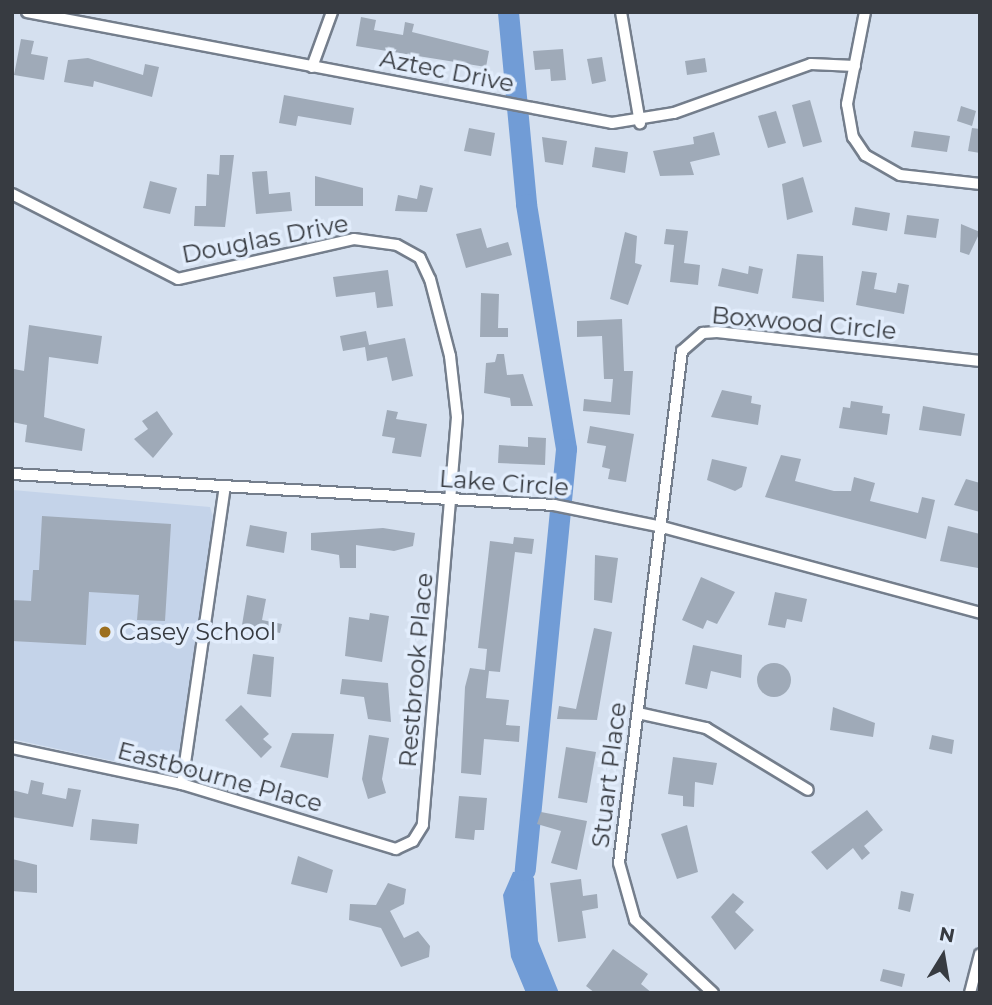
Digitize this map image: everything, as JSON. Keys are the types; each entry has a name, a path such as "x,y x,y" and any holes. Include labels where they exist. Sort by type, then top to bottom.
{"street":[{"name":"Aztec Drive","path":"27,12 514,105 640,122 811,64 855,66"},
{"path":"312,67 332,12"},
{"path":"621,12 640,122"},
{"path":"865,12 847,123 865,155 900,175 980,184"},
{"name":"Douglas Drive","path":"12,194 178,279 354,239 397,245 420,258 450,356 457,417 452,500"},
{"name":"Boxwood Circle","path":"662,527 682,351 703,332 980,361"},
{"name":"Lake Circle","path":"12,474 224,491 554,505 662,527 980,613"},
{"path":"182,784 224,491"},
{"name":"Restbrook Place","path":"413,841 424,825 452,500"},
{"name":"Stuart Place","path":"662,527 638,713 621,887 635,920 713,993"},
{"path":"638,713 706,728 808,790"},
{"name":"Eastbourne Place","path":"12,748 182,784 396,849 413,841"},
{"path":"970,993 980,954"}],"shaded area":[{"name":"Casey School","path":"12,490 210,507 215,524 179,759 171,767 159,771 12,739"}],"water":[{"path":"525,870 534,878 538,941 559,993 526,993 511,957 503,895 513,872"}],"building":[{"path":"361,17 376,20 374,30 403,35 405,22 414,24 412,32 489,51 486,67 356,46"},
{"path":"21,39 34,41 31,54 48,57 44,80 14,75"},
{"path":"563,49 566,80 551,81 550,69 535,70 533,51"},
{"path":"602,57 606,81 592,84 587,59"},
{"path":"88,58 143,75 145,64 159,67 152,97 94,81 93,87 64,82 68,60"},
{"path":"705,58 707,72 687,75 685,61"},
{"path":"284,95 354,108 351,125 298,116 296,126 279,123"},
{"path":"810,100 822,142 803,147 792,105"},
{"path":"961,106 976,111 972,126 957,121"},
{"path":"776,111 786,143 768,148 758,116"},
{"path":"469,128 495,133 491,156 464,151"},
{"path":"972,128 980,129 980,153 968,151"},
{"path":"914,131 950,136 947,152 911,147"},
{"path":"714,132 720,155 690,162 694,175 660,176 653,151 694,144 693,137"},
{"path":"542,137 567,141 563,165 545,162"},
{"path":"595,147 628,152 625,173 592,167"},
{"path":"220,155 234,155 225,227 194,226 195,206 206,206 207,174 219,175"},
{"path":"267,171 269,194 290,192 292,211 256,214 252,172"},
{"path":"315,176 363,188 363,206 315,206"},
{"path":"803,177 813,212 787,220 782,184"},
{"path":"150,181 177,188 170,214 143,208"},
{"path":"420,185 433,188 427,212 395,211 398,195 417,199"},
{"path":"855,207 890,213 887,231 852,225"},
{"path":"907,215 939,219 936,238 904,234"},
{"path":"961,224 980,232 969,255 960,252"},
{"path":"481,228 487,248 508,242 512,255 466,268 456,234"},
{"path":"666,229 688,231 684,263 700,265 698,285 670,282 674,245 664,244"},
{"path":"625,232 637,236 635,263 642,265 628,305 610,299"},
{"path":"797,254 823,256 824,302 792,298"},
{"path":"749,266 763,269 758,294 718,286 722,268 748,274"},
{"path":"388,270 393,306 377,308 375,292 336,297 333,277"},
{"path":"862,271 877,273 874,289 896,293 898,283 909,285 904,314 856,305"},
{"path":"481,293 499,294 498,328 508,328 508,337 480,337"},
{"path":"622,319 624,371 633,371 630,415 583,411 584,399 611,402 613,379 604,379 602,336 577,337 577,321"},
{"path":"29,325 102,336 98,364 49,357 44,417 85,429 82,451 25,442 27,425 12,422 14,369 24,371"},
{"path":"366,331 369,345 405,338 413,376 392,381 387,357 367,361 365,347 343,351 340,336"},
{"path":"497,354 504,354 507,375 523,374 533,406 511,406 510,398 484,393 486,363 495,362"},
{"path":"722,390 752,396 751,403 761,405 758,425 711,417"},
{"path":"851,401 883,406 882,413 890,414 887,435 839,428 843,407 850,408"},
{"path":"923,406 965,414 961,436 919,430"},
{"path":"387,410 398,412 396,419 427,424 421,457 392,453 395,438 382,436"},
{"path":"157,411 173,434 153,458 134,439 148,429 142,421"},
{"path":"590,426 634,434 626,482 608,479 610,469 602,467 606,446 587,443"},
{"path":"528,437 546,438 545,465 498,463 499,445 528,447"},
{"path":"781,455 801,459 795,481 834,491 851,491 854,477 875,483 870,501 918,513 922,497 935,500 926,539 765,497"},
{"path":"712,459 747,467 742,487 735,491 707,480"},
{"path":"966,479 980,483 980,512 954,505"},
{"path":"42,516 171,524 165,621 137,620 139,595 89,592 86,645 12,641 12,600 31,601 33,570 39,570"},
{"path":"250,525 287,532 284,553 246,546"},
{"path":"948,526 980,534 978,568 940,561"},
{"path":"383,528 415,533 413,546 394,551 356,545 356,568 340,568 339,555 311,550 311,533"},
{"path":"514,537 534,539 532,554 515,552 500,672 489,671 486,698 509,700 506,725 520,726 519,742 484,739 481,775 461,773 465,687 470,668 485,670 487,649 478,648 490,541 513,544"},
{"path":"595,555 618,558 612,603 594,600"},
{"path":"701,577 735,592 717,624 707,620 703,629 682,620"},
{"path":"775,592 807,599 802,622 787,619 785,628 768,625"},
{"path":"247,595 266,599 262,620 282,624 280,633 242,625"},
{"path":"370,613 389,616 382,662 345,656 349,617 369,620"},
{"path":"594,628 612,632 597,720 557,719 559,706 576,709"},
{"path":"693,645 742,655 741,678 711,671 707,689 685,684"},
{"path":"253,654 274,657 271,697 247,694"},
{"path":"774,663 786,668 791,680 786,692 774,697 762,692 757,680 762,668"},
{"path":"342,679 388,683 391,722 368,719 364,697 340,694"},
{"path":"241,705 269,734 263,739 272,747 261,758 225,720"},
{"path":"833,707 875,723 873,737 830,730"},
{"path":"292,733 334,734 328,778 280,767"},
{"path":"369,735 389,738 382,779 386,793 368,799 362,779"},
{"path":"932,735 954,740 952,754 929,749"},
{"path":"566,747 596,752 587,803 558,798"},
{"path":"673,757 717,763 713,785 695,782 694,807 683,806 683,796 668,794"},
{"path":"31,780 44,783 42,794 66,799 68,788 81,790 73,827 12,817 12,790 28,794"},
{"path":"459,796 487,798 484,830 475,830 474,840 455,838"},
{"path":"867,810 883,830 864,846 870,853 862,860 853,848 827,870 811,852"},
{"path":"541,812 587,821 577,870 551,863 561,831 537,824"},
{"path":"92,819 139,824 137,844 90,840"},
{"path":"687,825 698,872 677,879 661,834"},
{"path":"298,856 333,870 327,893 291,884"},
{"path":"12,859 37,865 37,893 12,891"},
{"path":"581,879 583,896 597,894 598,908 582,911 586,938 558,942 550,883"},
{"path":"388,883 406,889 404,904 390,911 404,938 418,931 430,946 429,957 401,967 381,928 349,920 350,904 376,905"},
{"path":"901,891 914,894 910,912 898,909"},
{"path":"733,893 744,902 735,912 754,930 735,950 711,917"},
{"path":"613,949 648,974 641,984 652,993 595,993 586,986"},
{"path":"883,969 905,974 902,987 880,981"}],"waterway":[{"path":"508,12 526,204 566,449 525,870"}],"place":[{"name":"Casey School","path":"105,632"}]}
